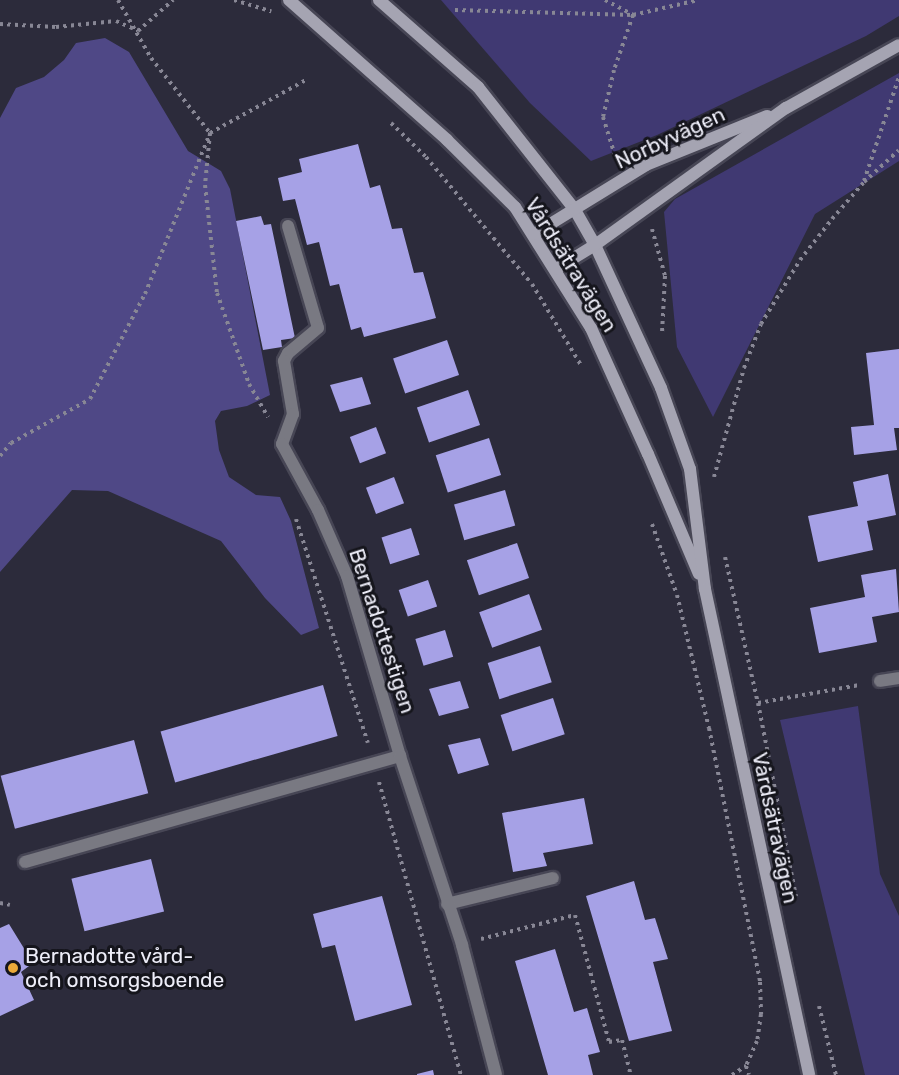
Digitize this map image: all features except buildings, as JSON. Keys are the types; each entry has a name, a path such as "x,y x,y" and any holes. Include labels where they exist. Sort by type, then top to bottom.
{"main road":[{"name":"Vårdsätravägen","path":"290,0 447,140 515,207 591,328 648,453 705,589"},
{"name":"Vårdsätravägen","path":"378,0 478,87 574,210 595,245 661,388 690,469 705,589 809,1075"},
{"name":"Norbyvägen","path":"556,269 595,245 786,108 899,45"},
{"name":"Norbyvägen","path":"534,234 646,165 786,108"}],"street":[{"path":"282,444 293,414 284,361 288,352 318,328 288,226"},
{"name":"Bernadottestigen","path":"282,444 318,510 347,576 400,756 462,945 496,1075"},
{"path":"880,681 899,678"},
{"path":"25,862 400,756"},
{"path":"447,904 553,878"}],"path":[{"path":"118,0 138,31 151,58 210,134 205,185 217,293 249,384 282,444"},
{"path":"138,31 173,0"},
{"path":"234,0 277,13"},
{"path":"605,0 633,15"},
{"path":"454,10 633,15 698,0"},
{"path":"0,24 56,27 116,21 138,31"},
{"path":"864,182 899,77"},
{"path":"0,456 11,443 90,399 146,294 210,134 306,80"},
{"path":"385,117 426,157 532,284 588,376"},
{"path":"713,478 744,368 761,324 800,260 864,182 899,150"},
{"path":"649,518 677,596 706,717 760,982 761,1014 757,1041 746,1066 732,1075"},
{"path":"758,703 880,681"},
{"path":"0,903 10,905"},
{"path":"478,940 575,915 609,1042 622,1040 631,1075"},
{"path":"818,1002 837,1075"},
{"path":"746,1066 749,1075"}],"shaded area":[{"path":"441,0 899,0 899,16 866,36 657,135 591,161 530,103"},
{"path":"105,38 129,52 188,151 221,171 230,189 270,395 247,406 221,411 215,421 219,450 229,477 256,495 280,497 291,521 319,628 301,635 265,598 221,541 108,491 72,490 0,572 0,118 16,88 44,77 64,60 76,43"},
{"path":"899,73 899,161 815,214 713,417 677,347 664,212 675,199"},
{"path":"858,706 880,874 899,916 899,1075 865,1075 780,720"}],"place":[{"name":"Bernadotte vård- och omsorgsboende","path":"13,968"}]}
